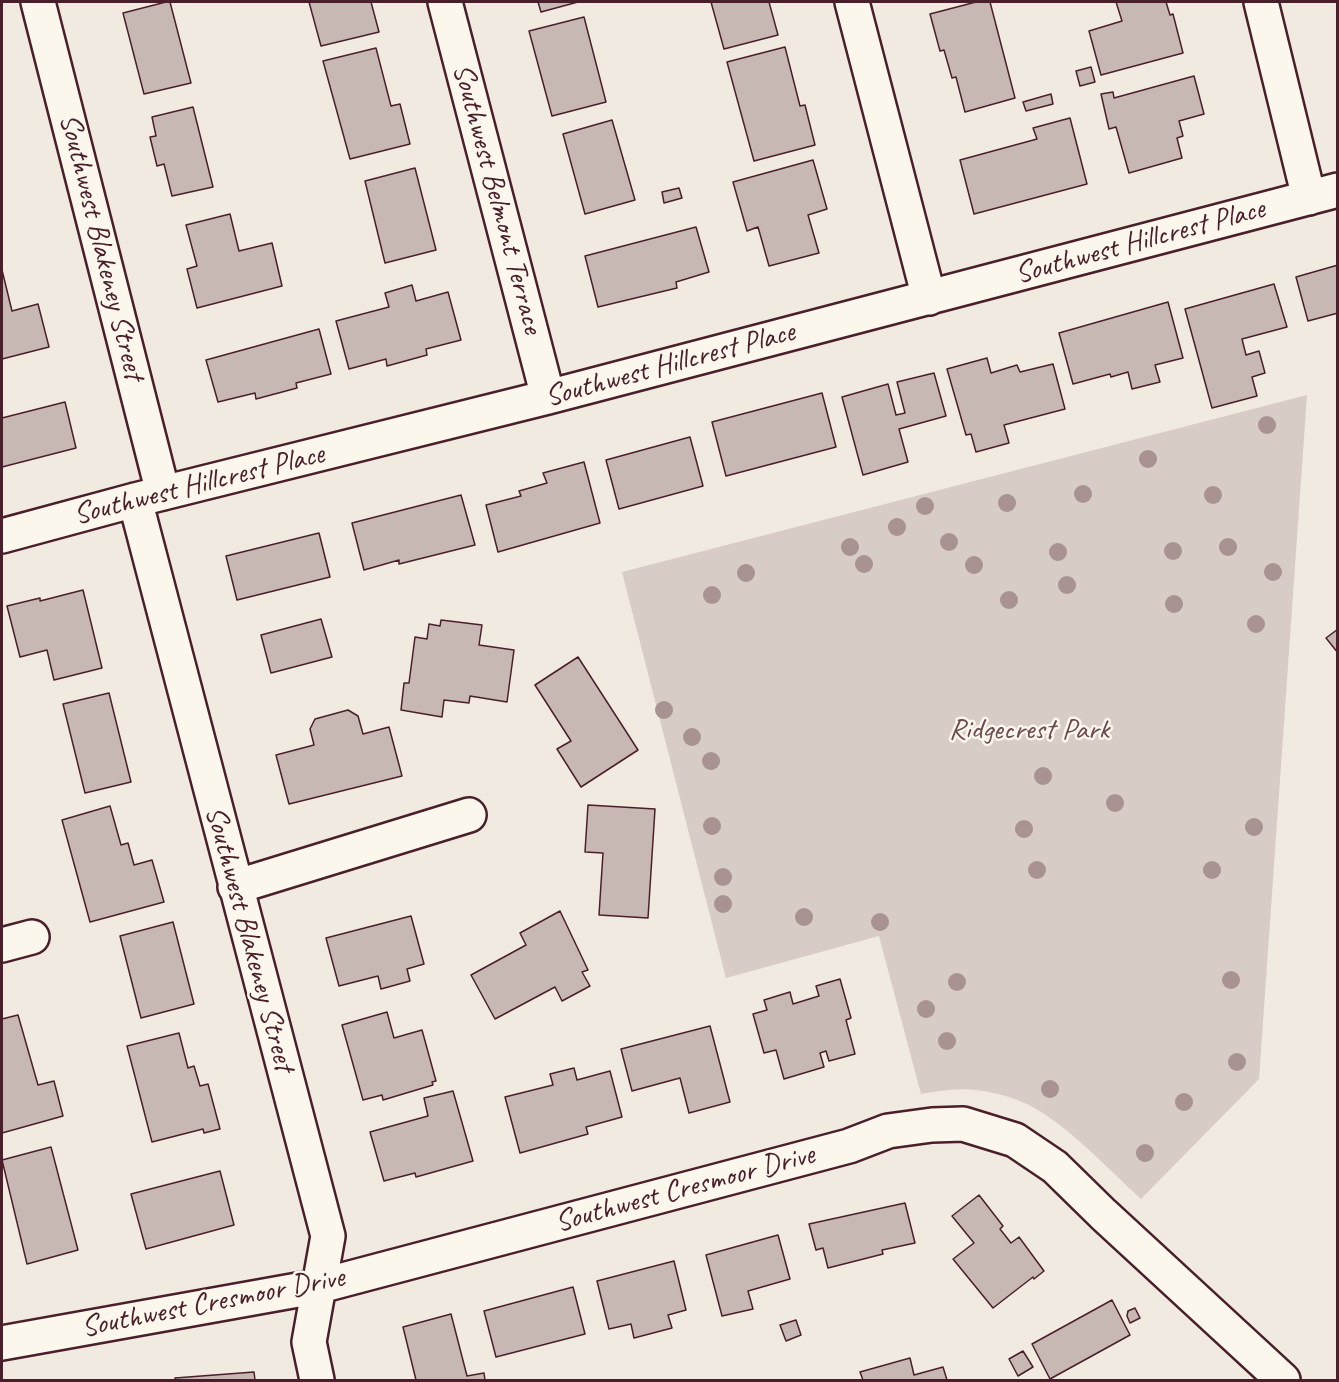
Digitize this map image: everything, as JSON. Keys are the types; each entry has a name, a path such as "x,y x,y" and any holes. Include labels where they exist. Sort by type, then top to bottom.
{"street":[{"name":"Southwest Blakeney Street","path":"38,2 235,887 328,1236 309,1342 317,1380"},
{"name":"Southwest Belmont Terrace","path":"445,2 548,397"},
{"path":"852,2 929,298"},
{"path":"1261,2 1323,194"},
{"name":"Southwest Hillcrest Place","path":"2,536 548,397 1323,194"},
{"path":"235,887 469,815"},
{"name":"Southwest Cresmoor Drive","path":"2,1343 320,1286 849,1146 888,1131 932,1125 963,1125 1015,1140 1055,1167 1268,1377"}],"green space":[{"name":"Ridgecrest Park","path":"1307,395 1259,1079 1141,1199 1059,1124 1029,1105 1003,1095 976,1090 921,1094 879,936 726,978 622,572"}],"building":[{"path":"170,2 191,83 144,94 123,13"},
{"path":"309,2 371,2 379,32 321,46"},
{"path":"538,2 578,2 541,12"},
{"path":"711,2 769,2 778,35 724,49"},
{"path":"976,2 990,2 1015,98 965,112 956,77 952,78 944,50 940,51 930,14"},
{"path":"1116,2 1166,2 1170,15 1173,14 1183,53 1101,75 1089,31 1122,21"},
{"path":"584,17 606,102 552,116 529,31"},
{"path":"785,47 800,106 805,105 815,145 754,161 727,62"},
{"path":"376,48 391,106 400,104 410,144 350,159 323,61"},
{"path":"1091,67 1095,82 1080,86 1076,71"},
{"path":"1194,76 1204,114 1179,121 1183,136 1177,138 1182,158 1129,173 1116,127 1109,129 1101,94 1113,92 1114,98"},
{"path":"1051,94 1053,104 1026,111 1023,102"},
{"path":"193,107 213,187 172,196 164,164 157,166 150,137 156,136 152,117"},
{"path":"1070,118 1087,184 974,214 960,160 1037,139 1033,128"},
{"path":"612,120 635,200 585,214 563,134"},
{"path":"813,160 827,209 808,215 819,253 769,266 758,227 747,231 733,182"},
{"path":"415,168 436,250 385,263 365,181"},
{"path":"679,188 682,198 664,203 662,192"},
{"path":"230,214 239,251 272,243 282,286 197,308 187,269 197,266 186,225"},
{"path":"696,227 709,272 676,282 677,288 598,307 585,256"},
{"path":"1338,265 1338,313 1308,321 1296,277"},
{"path":"2,270 12,311 38,304 49,347 2,359"},
{"path":"1274,284 1287,327 1242,339 1246,355 1259,351 1265,373 1252,377 1257,396 1212,408 1185,309"},
{"path":"412,285 416,301 448,292 461,340 426,349 427,355 387,366 386,359 349,369 336,321 389,307 385,293"},
{"path":"1168,302 1183,358 1155,365 1160,382 1132,389 1128,372 1111,377 1110,374 1073,384 1059,333"},
{"path":"319,329 331,374 296,383 297,388 256,399 255,393 218,402 206,360"},
{"path":"987,358 991,373 1017,365 1020,372 1053,364 1065,409 1004,425 1009,443 976,452 971,434 966,435 947,369"},
{"path":"934,373 946,416 899,429 908,462 863,475 842,397 888,384 896,415 905,413 897,382"},
{"path":"822,393 836,447 726,476 712,422"},
{"path":"65,402 76,448 2,467 2,418"},
{"path":"690,437 703,486 619,509 606,460"},
{"path":"584,462 600,523 498,552 486,505 521,496 519,491 547,483 543,473"},
{"path":"461,495 475,545 399,564 399,560 364,570 352,523"},
{"path":"319,533 330,577 237,600 226,556"},
{"path":"83,590 102,668 54,680 47,650 20,657 7,606 40,598 40,601"},
{"path":"321,619 332,657 271,673 261,635"},
{"path":"441,620 482,625 479,645 514,650 507,702 470,696 469,703 444,700 442,717 401,710 404,683 409,683 415,637 427,639 429,624 440,626"},
{"path":"1338,629 1338,653 1326,638"},
{"path":"578,657 638,750 581,787 557,749 571,741 535,685"},
{"path":"109,693 131,782 85,793 63,704"},
{"path":"348,710 358,716 363,734 389,727 402,776 289,804 276,755 314,745 310,729 315,719"},
{"path":"588,805 655,809 648,918 599,915 603,853 585,852"},
{"path":"110,806 121,845 128,843 134,865 152,860 164,902 90,922 62,820"},
{"path":"560,911 588,970 582,972 590,986 562,1001 555,987 495,1019 471,975 526,945 520,933"},
{"path":"411,916 424,964 407,969 410,981 381,989 378,976 339,986 326,938"},
{"path":"173,922 194,1004 141,1018 120,936"},
{"path":"840,979 851,1018 846,1020 855,1054 829,1061 826,1051 820,1053 824,1067 784,1079 776,1050 764,1053 753,1014 767,1010 764,1000 790,992 793,1004 819,996 816,986"},
{"path":"387,1012 394,1038 422,1030 436,1081 432,1082 433,1085 383,1100 382,1095 363,1100 342,1025"},
{"path":"18,1015 38,1085 54,1081 63,1116 2,1133 2,1019"},
{"path":"710,1026 730,1102 689,1113 680,1078 632,1091 621,1049"},
{"path":"179,1033 188,1068 194,1066 200,1086 208,1084 220,1129 204,1133 203,1129 152,1142 127,1046"},
{"path":"574,1068 577,1080 610,1071 622,1117 586,1127 588,1134 520,1153 505,1097 553,1085 550,1074"},
{"path":"453,1091 473,1161 416,1177 415,1173 384,1181 370,1132 428,1116 424,1098"},
{"path":"51,1147 78,1250 27,1264 2,1160"},
{"path":"220,1171 234,1225 146,1249 131,1194"},
{"path":"979,1195 1003,1226 1000,1229 1011,1243 1019,1237 1044,1271 993,1308 953,1259 974,1243 952,1216"},
{"path":"905,1203 915,1243 882,1250 883,1254 828,1268 823,1248 816,1250 809,1224"},
{"path":"778,1235 790,1279 748,1291 753,1309 722,1316 706,1255"},
{"path":"674,1261 686,1310 668,1315 672,1328 634,1338 631,1324 609,1329 597,1281"},
{"path":"573,1287 585,1334 496,1357 484,1311"},
{"path":"1112,1300 1130,1335 1050,1379 1032,1344"},
{"path":"1135,1308 1140,1318 1130,1323 1127,1316 1128,1311"},
{"path":"451,1314 467,1376 484,1373 485,1380 416,1380 403,1327"},
{"path":"796,1320 801,1335 786,1341 780,1325"},
{"path":"1023,1351 1033,1367 1018,1376 1009,1359"},
{"path":"910,1358 914,1375 943,1367 947,1380 863,1380 860,1372"},
{"path":"254,1372 255,1380 175,1380 175,1378"}]}
